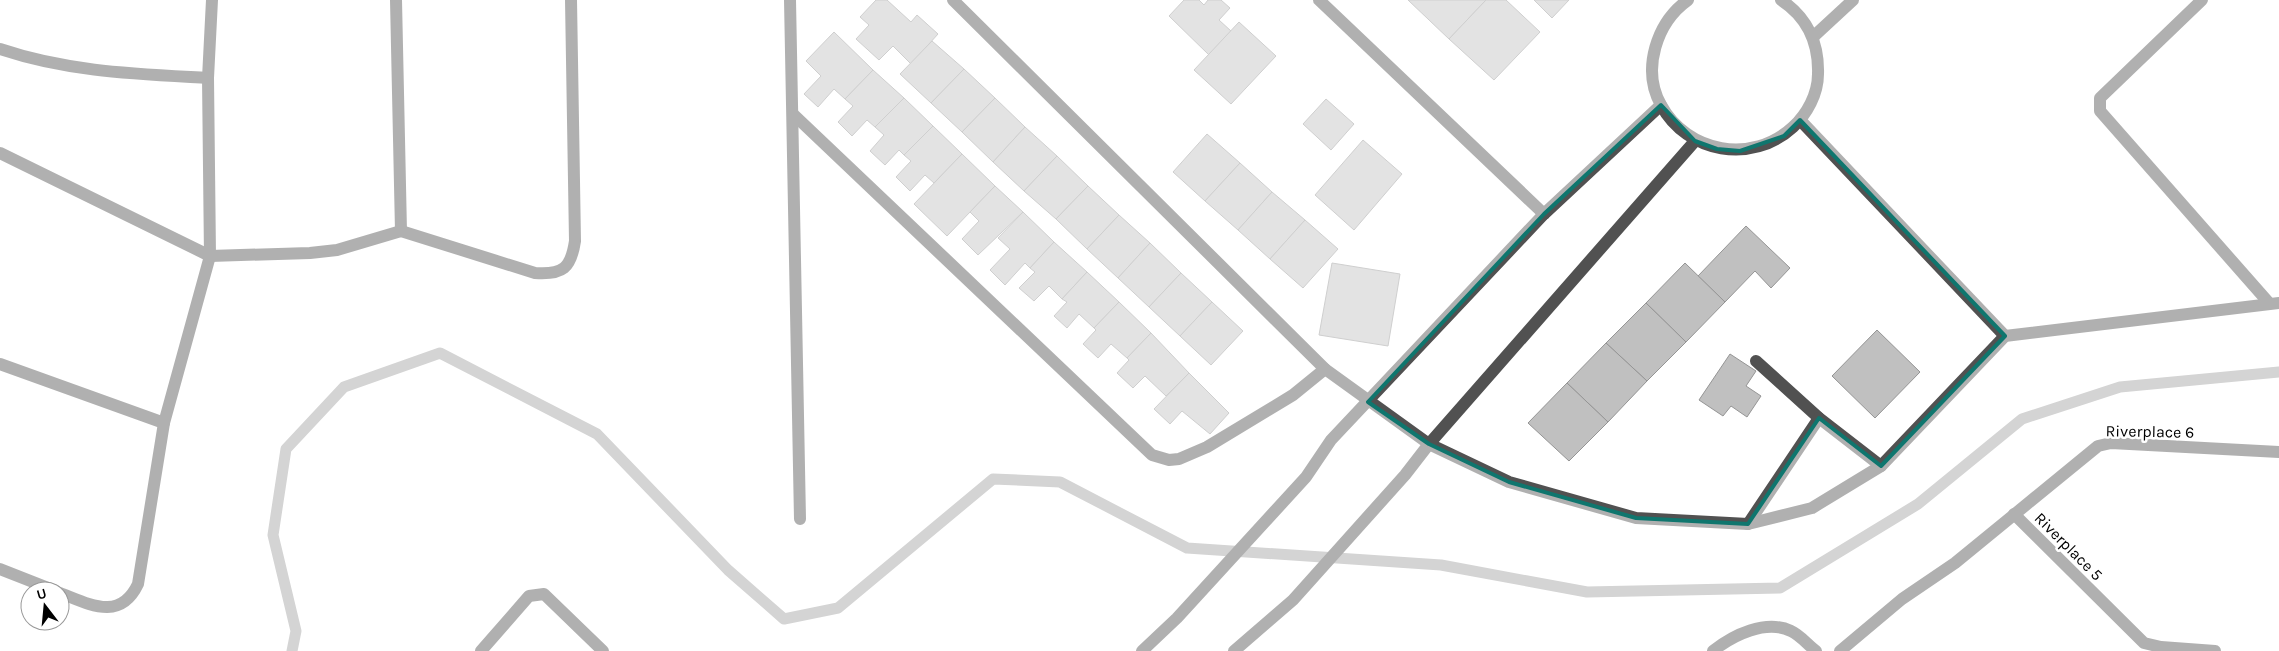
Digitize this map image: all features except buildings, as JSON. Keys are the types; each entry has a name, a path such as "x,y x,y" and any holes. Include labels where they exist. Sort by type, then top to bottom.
{"street":[{"path":"70,597 98,608 107,608 117,606 133,595 138,584 164,423 210,256 208,78 212,0"},
{"path":"396,0 401,231"},
{"path":"0,153 210,256 310,253 337,250 401,231 536,273 556,272 567,265 573,254 575,235 571,0"},
{"path":"790,0 800,519"},
{"path":"953,0 1325,369 1368,402 1429,444 1509,482 1636,518 1748,524 1812,508 1881,466 2005,336 2274,303"},
{"path":"1318,0 1544,214"},
{"path":"1687,0 1669,18 1657,39 1652,63 1654,87 1661,105 1676,124 1696,141 1717,149 1740,151 1763,146 1784,136 1800,120 1812,101 1818,80 1819,58 1813,37 1796,10 1781,0"},
{"path":"1813,37 1853,0"},
{"path":"2202,0 2100,98 2099,107 2106,118 2274,303"},
{"path":"0,49 29,59 71,68 104,72 208,78"},
{"path":"1142,651 1176,618 1306,477 1331,440 1544,214 1661,105"},
{"path":"793,114 1152,455 1169,460 1179,459 1207,447 1293,395 1325,369"},
{"path":"1800,120 2005,336"},
{"path":"1234,651 1293,600 1405,475 1429,444 1696,141"},
{"path":"1756,360 1819,418 1881,466"},
{"path":"0,364 164,423"},
{"path":"1748,524 1819,418"},
{"name":"Riverplace 6","path":"2014,514 2092,449 2104,444 2279,452"},
{"name":"Riverplace 5","path":"1840,651 1902,599 1955,563 2014,514 2144,643 2161,647 2215,651"},
{"path":"0,569 31,581"},
{"path":"481,651 530,596 544,594 603,651"},
{"path":"1713,651 1738,636 1754,630 1770,628 1792,631 1816,651"}],"highlighted area":[{"path":"1661,105 1695,141 1717,149 1740,151 1784,136 1800,120 2005,336 1881,466 1819,418 1748,524 1636,518 1509,482 1429,444 1368,402 1544,214"}],"waterway":[{"path":"292,651 296,631 273,535 286,449 344,387 440,353 597,434 728,570 784,619 838,608 993,479 1060,482 1187,548 1441,565 1587,592 1780,588 1918,504 2022,419 2120,387 2279,372"}]}
